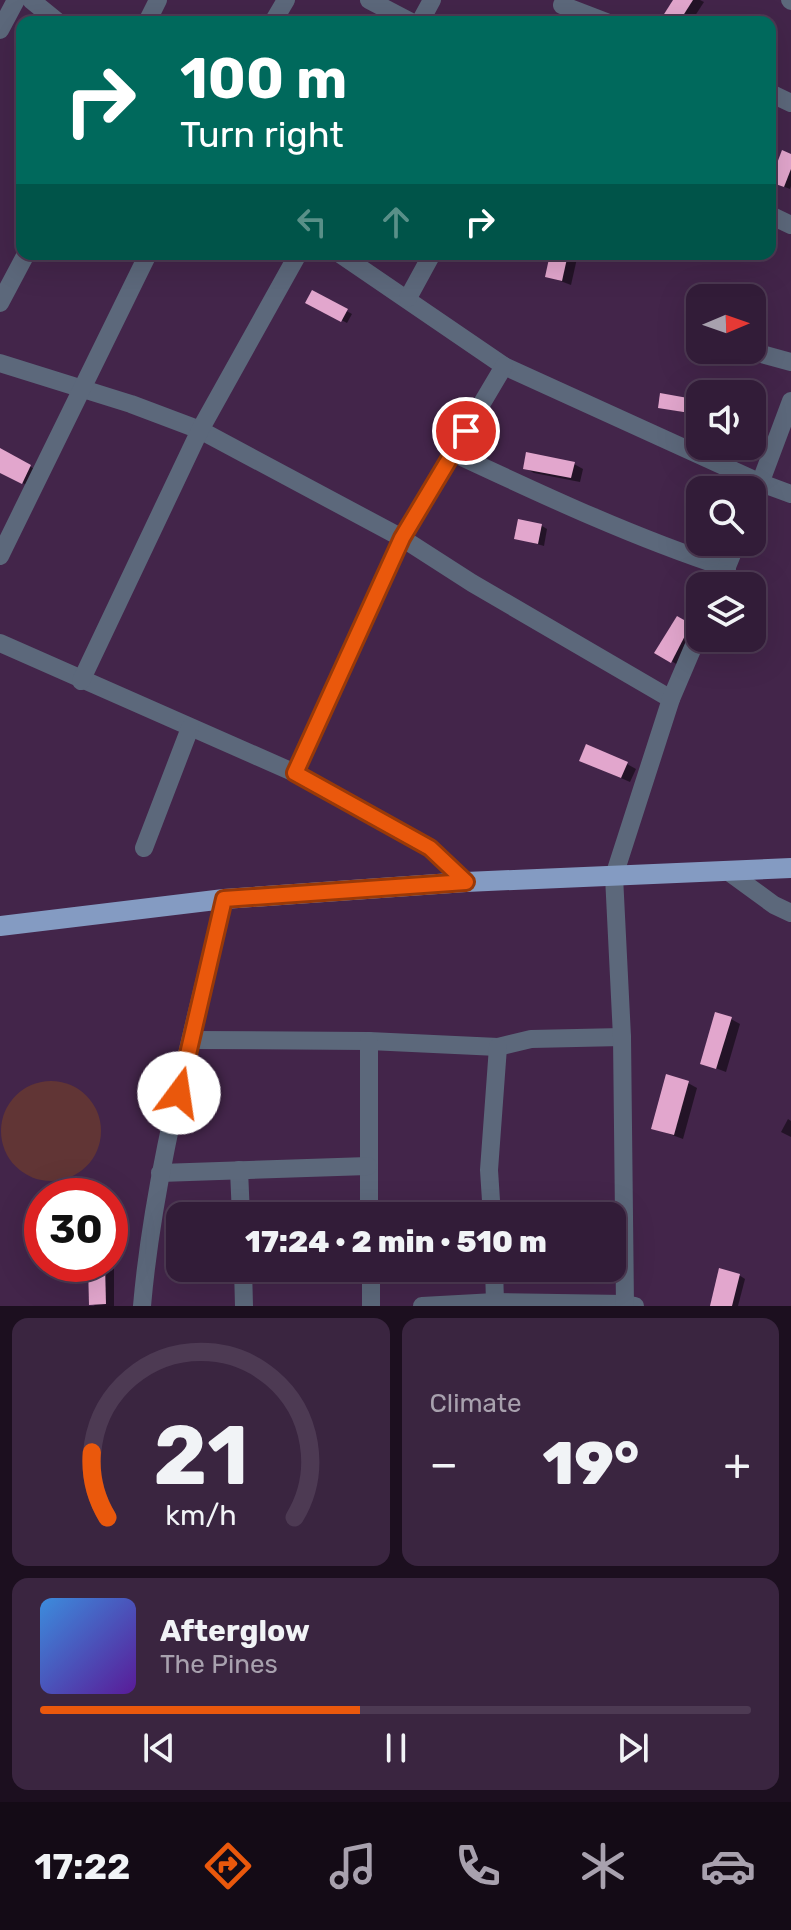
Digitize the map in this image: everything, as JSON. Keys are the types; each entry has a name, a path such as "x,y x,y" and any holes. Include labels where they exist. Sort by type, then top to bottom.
{"main road":[{"path":"0,926 224,899 466,882 791,868"}],"street":[{"path":"0,30 16,0"},
{"path":"31,0 51,16"},
{"path":"369,0 400,16"},
{"path":"560,9 585,16"},
{"path":"0,303 23,260"},
{"path":"0,556 145,260"},
{"path":"81,681 200,430 295,260"},
{"path":"349,260 504,366 746,476"},
{"path":"408,298 429,260"},
{"path":"766,355 791,362"},
{"path":"0,363 131,404 200,430 402,538 472,583 671,699"},
{"path":"295,773 402,538 504,366"},
{"path":"764,476 791,401"},
{"path":"453,453 603,522 727,568"},
{"path":"766,485 791,494"},
{"path":"725,572 732,556"},
{"path":"0,643 295,773 430,848 466,882"},
{"path":"422,1306 495,1302 628,1305 622,1037 614,876 671,699 691,652"},
{"path":"144,848 190,728"},
{"path":"726,870 774,905 791,913"},
{"path":"142,1306 148,1240 160,1173 224,899"},
{"path":"192,1040 369,1041 498,1047 531,1039 622,1037"},
{"path":"369,1041 369,1202"},
{"path":"491,1202 489,1170 498,1047"},
{"path":"160,1173 368,1166"},
{"path":"239,1170 240,1202"},
{"path":"243,1282 244,1306"},
{"path":"371,1282 371,1306"},
{"path":"494,1282 495,1302"}],"shaded area":[{"path":"41,1082 61,1082 79,1090 92,1103 100,1121 100,1141 92,1159 79,1172 67,1178 35,1178 23,1172 10,1159 2,1141 2,1121 10,1103 23,1090"}],"building":[{"path":"673,0 693,0 683,16 663,16"},
{"path":"782,150 791,154 791,169 784,187 776,184 776,166"},
{"path":"549,260 567,260 562,281 545,277"},
{"path":"312,290 348,309 341,322 305,303"},
{"path":"660,393 686,398 686,412 658,408"},
{"path":"0,448 31,465 22,484 0,473"},
{"path":"526,452 575,462 571,478 523,469"},
{"path":"518,519 542,524 538,544 514,539"},
{"path":"677,616 686,621 686,634 671,663 654,653"},
{"path":"586,744 628,762 621,778 579,761"},
{"path":"715,1012 732,1017 716,1069 700,1064"},
{"path":"666,1074 689,1081 674,1135 651,1129"},
{"path":"719,1268 740,1274 732,1306 710,1306"},
{"path":"88,1282 105,1282 106,1304 89,1305"}],"route":[{"path":"179,1093 224,899 466,882 430,848 295,773 402,538 466,431"}]}
